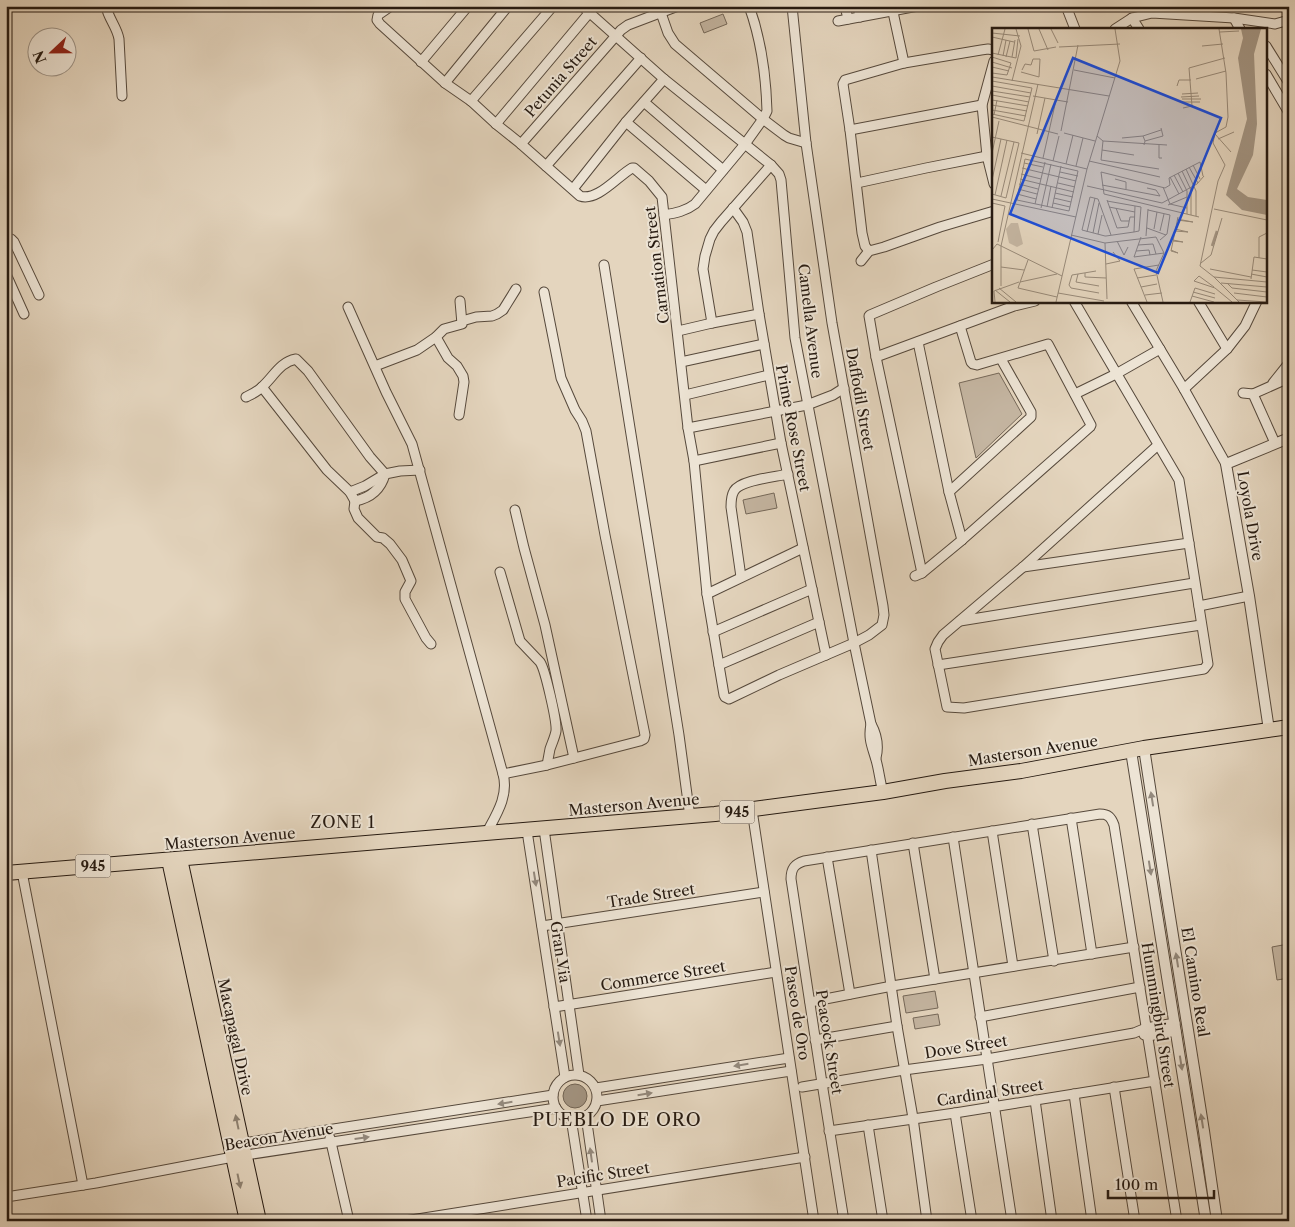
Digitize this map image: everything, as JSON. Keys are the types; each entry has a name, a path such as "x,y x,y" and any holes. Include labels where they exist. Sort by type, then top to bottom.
{"main road":[{"name":"Masterson Avenue","path":"6,873 527,831 752,810 882,792 1289,727"},
{"name":"Macapagal Drive","path":"175,860 237,1151 247,1221"},
{"name":"Macapagal Drive","path":"237,1151 259,1221"}],"street":[{"path":"106,6 119,39 122,96"},
{"name":"Carnation Street","path":"391,6 378,15 377,20 380,24 445,83 471,101 580,196 584,197 606,188 630,169 634,168 661,195 682,362 688,428 694,461 706,594 724,695 727,698"},
{"path":"421,62 468,6"},
{"path":"445,83 508,6"},
{"path":"471,101 553,6"},
{"name":"Camella Avenue","path":"582,6 592,10 616,36 664,79 771,165 779,174 795,338 854,643 871,724 875,732 878,749 876,758 882,792"},
{"name":"Petunia Street","path":"521,144 621,30 628,25 678,6"},
{"path":"664,215 678,213 695,204 745,144 767,111 761,51 749,6"},
{"name":"Daffodil Street","path":"727,698 731,698 778,675 854,643 878,629 882,625 884,615 832,323 806,143 792,6"},
{"path":"845,6 848,19"},
{"path":"858,6 860,17"},
{"path":"838,21 918,6"},
{"path":"1066,6 1075,28"},
{"path":"496,124 592,10"},
{"path":"893,12 904,63"},
{"path":"661,13 668,33 676,44 763,119 789,138 806,143"},
{"path":"1117,28 1132,18 1152,13 1234,18 1257,25 1275,24 1289,20"},
{"path":"1132,18 1137,28"},
{"path":"1234,18 1239,28"},
{"path":"1268,49 1289,83"},
{"path":"869,251 865,246 862,233 843,84 845,80 904,63 992,50"},
{"path":"546,166 641,58"},
{"path":"992,68 982,105 987,156 992,176"},
{"path":"1268,77 1289,114"},
{"path":"573,189 626,122 664,79"},
{"path":"644,102 723,170"},
{"path":"850,130 982,105"},
{"path":"626,122 706,190"},
{"path":"857,183 987,156"},
{"path":"712,323 703,269 710,239 714,231 771,165"},
{"name":"Prime Rose Street","path":"733,208 743,222 747,232 781,443 826,655"},
{"path":"861,260 869,251 940,226 992,212"},
{"path":"6,240 11,239 14,242 39,295"},
{"path":"604,265 679,735 690,816"},
{"path":"960,326 970,362 977,365 1048,344 1090,422 1090,427 962,540 918,574 869,315 992,265"},
{"path":"6,274 24,314"},
{"path":"462,321 497,314 503,310 516,290"},
{"path":"503,774 547,765 640,741 644,739 645,734 585,426 575,410 561,378 544,292"},
{"path":"375,366 417,350 444,329 462,324 460,301"},
{"path":"876,358 1014,306 1031,302"},
{"path":"1075,302 1179,480 1208,664 1204,669 964,708 947,707 935,649 938,642 958,622 1023,567 1158,445"},
{"name":"Loyola Drive","path":"1132,302 1184,388 1226,464 1269,730"},
{"path":"1199,302 1227,349"},
{"path":"1184,388 1227,349 1245,326 1257,302"},
{"path":"348,307 412,444 503,774 505,785 503,799 486,834"},
{"path":"678,331 759,314"},
{"path":"436,337 446,354 457,366 464,382 459,414"},
{"path":"918,342 948,492 962,540"},
{"path":"682,362 764,344"},
{"path":"1075,394 1116,374 1160,349"},
{"path":"948,492 1031,417 1031,412 1001,359"},
{"path":"246,397 262,387 282,365 293,360 299,360 384,474"},
{"path":"1271,385 1289,363"},
{"path":"685,395 769,375"},
{"path":"1243,393 1253,394 1289,378"},
{"path":"262,387 327,470 350,492 355,501 354,509 358,518 376,537 383,538 388,542 404,564 412,581 405,592 406,599 431,644"},
{"path":"688,428 807,405 833,396 844,388"},
{"path":"1253,394 1275,443"},
{"path":"1226,464 1289,438"},
{"path":"694,461 781,443"},
{"path":"350,492 365,486 384,474 420,470"},
{"path":"355,501 364,499 372,494 381,483 384,474"},
{"path":"741,577 731,507 733,492 737,487 749,482 788,474"},
{"path":"515,510 545,625 574,758"},
{"path":"1023,567 1190,543"},
{"path":"706,594 803,548"},
{"path":"500,572 520,641 542,665 556,731 547,765"},
{"path":"958,622 1194,583"},
{"path":"713,632 812,589"},
{"path":"1199,606 1248,596"},
{"path":"719,664 819,622"},
{"path":"938,665 1202,625"},
{"name":"El Camino Real","path":"1137,750 1175,1027 1217,1221"},
{"name":"El Camino Real","path":"1137,750 1201,1154 1206,1221"},
{"name":"Paseo de Oro","path":"752,810 814,1221"},
{"name":"Hummingbird Street","path":"1071,818 1100,814 1109,816 1114,825 1176,1221"},
{"path":"850,994 827,857 1071,818 1092,954"},
{"path":"1032,824 1054,961"},
{"name":"Gran Via","path":"544,829 580,1075"},
{"name":"Gran Via","path":"527,831 565,1077"},
{"path":"992,831 1013,966"},
{"path":"953,837 1012,1221"},
{"path":"913,843 935,979"},
{"path":"870,850 913,1118 927,1221"},
{"name":"Peacock Street","path":"827,857 798,863 793,867 791,879 844,1221"},
{"path":"22,872 83,1185"},
{"name":"Trade Street","path":"542,926 764,892"},
{"path":"810,1002 892,986 1134,947"},
{"name":"Commerce Street","path":"554,1007 776,972"},
{"path":"980,1017 1140,987"},
{"path":"815,1040 897,1026"},
{"name":"Dove Street","path":"802,1087 904,1070 987,1059 1175,1027"},
{"path":"596,1088 789,1058"},
{"path":"597,1101 792,1072"},
{"path":"580,1075 590,1079 596,1088 597,1101 593,1110 586,1116 571,1118 562,1115 556,1108 553,1095 557,1084 565,1077 580,1075"},
{"name":"Cardinal Street","path":"829,1130 955,1113 1155,1081"},
{"path":"1114,1087 1135,1221"},
{"path":"1074,1094 1092,1221"},
{"name":"Beacon Avenue","path":"6,1198 83,1185 329,1130 553,1095"},
{"path":"1035,1100 1052,1221"},
{"name":"Beacon Avenue","path":"237,1151 331,1142 556,1108"},
{"path":"955,1113 972,1221"},
{"path":"586,1116 601,1221"},
{"path":"571,1118 587,1221"},
{"path":"868,1125 883,1221"},
{"path":"329,1130 349,1221"},
{"name":"Pacific Street","path":"405,1221 805,1157"}],"shaded area":[{"path":"723,14 727,24 704,33 700,23"},
{"path":"999,373 1022,414 976,458 959,383"},
{"path":"774,493 777,508 746,514 743,500"},
{"path":"1288,944 1289,978 1277,980 1272,947"},
{"path":"935,991 938,1008 906,1013 903,996"},
{"path":"938,1014 940,1025 915,1029 913,1018"},
{"path":"575,1084 583,1088 587,1096 583,1104 575,1108 567,1104 563,1096 567,1088"}],"district":[{"name":"ZONE 1","path":"343,822"},
{"name":"PUEBLO DE ORO","path":"617,1120"}]}
